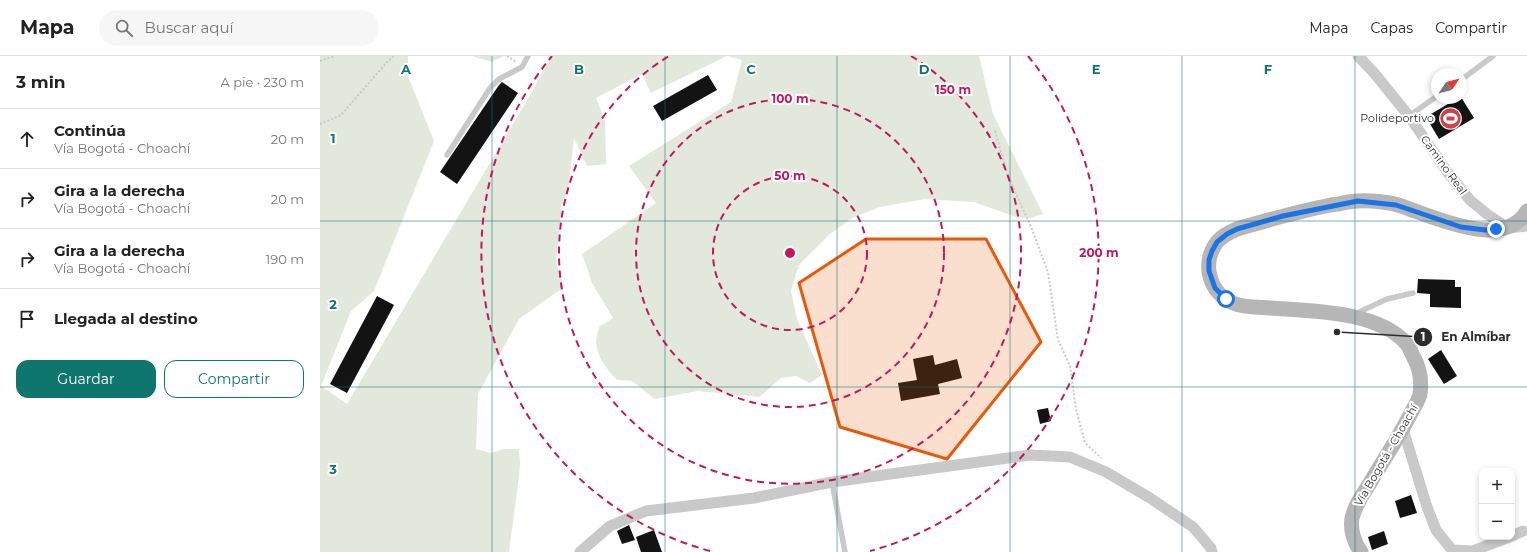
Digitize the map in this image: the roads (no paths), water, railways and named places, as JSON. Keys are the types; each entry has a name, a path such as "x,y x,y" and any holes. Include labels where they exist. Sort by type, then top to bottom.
{"main road":[{"name":"Vía Bogotá - Choachí","path":"1360,552 1357,548 1352,532 1352,518 1357,503 1403,429 1420,395 1421,380 1419,366 1406,343 1385,327 1352,316 1324,312 1240,305 1233,303 1219,294 1211,281 1208,266 1212,251 1217,242 1227,234 1237,229 1298,213 1358,201 1396,205 1461,227 1485,230 1508,228"},
{"path":"1508,228 1518,221 1527,211"}],"street":[{"name":"Camino Real","path":"1359,56 1409,116 1448,173 1470,200 1508,228"},
{"path":"1508,228 1527,226"},
{"path":"1403,429 1436,530 1452,550 1473,551 1501,540"},
{"path":"580,552 610,526 646,511 754,498 832,482 1030,455 1070,457 1106,472 1156,502 1193,527 1211,548 1212,552"},
{"path":"1515,535 1524,531"}],"lane":[{"path":"447,155 490,88 499,79 522,67 528,56"},
{"path":"1467,76 1493,56"},
{"path":"1409,116 1431,100"},
{"path":"1352,316 1378,303 1413,294"},
{"path":"832,482 845,552"}],"place":[{"name":"Polideportivo","path":"1450,118"},
{"name":"En Almíbar","path":"1337,332"}]}
